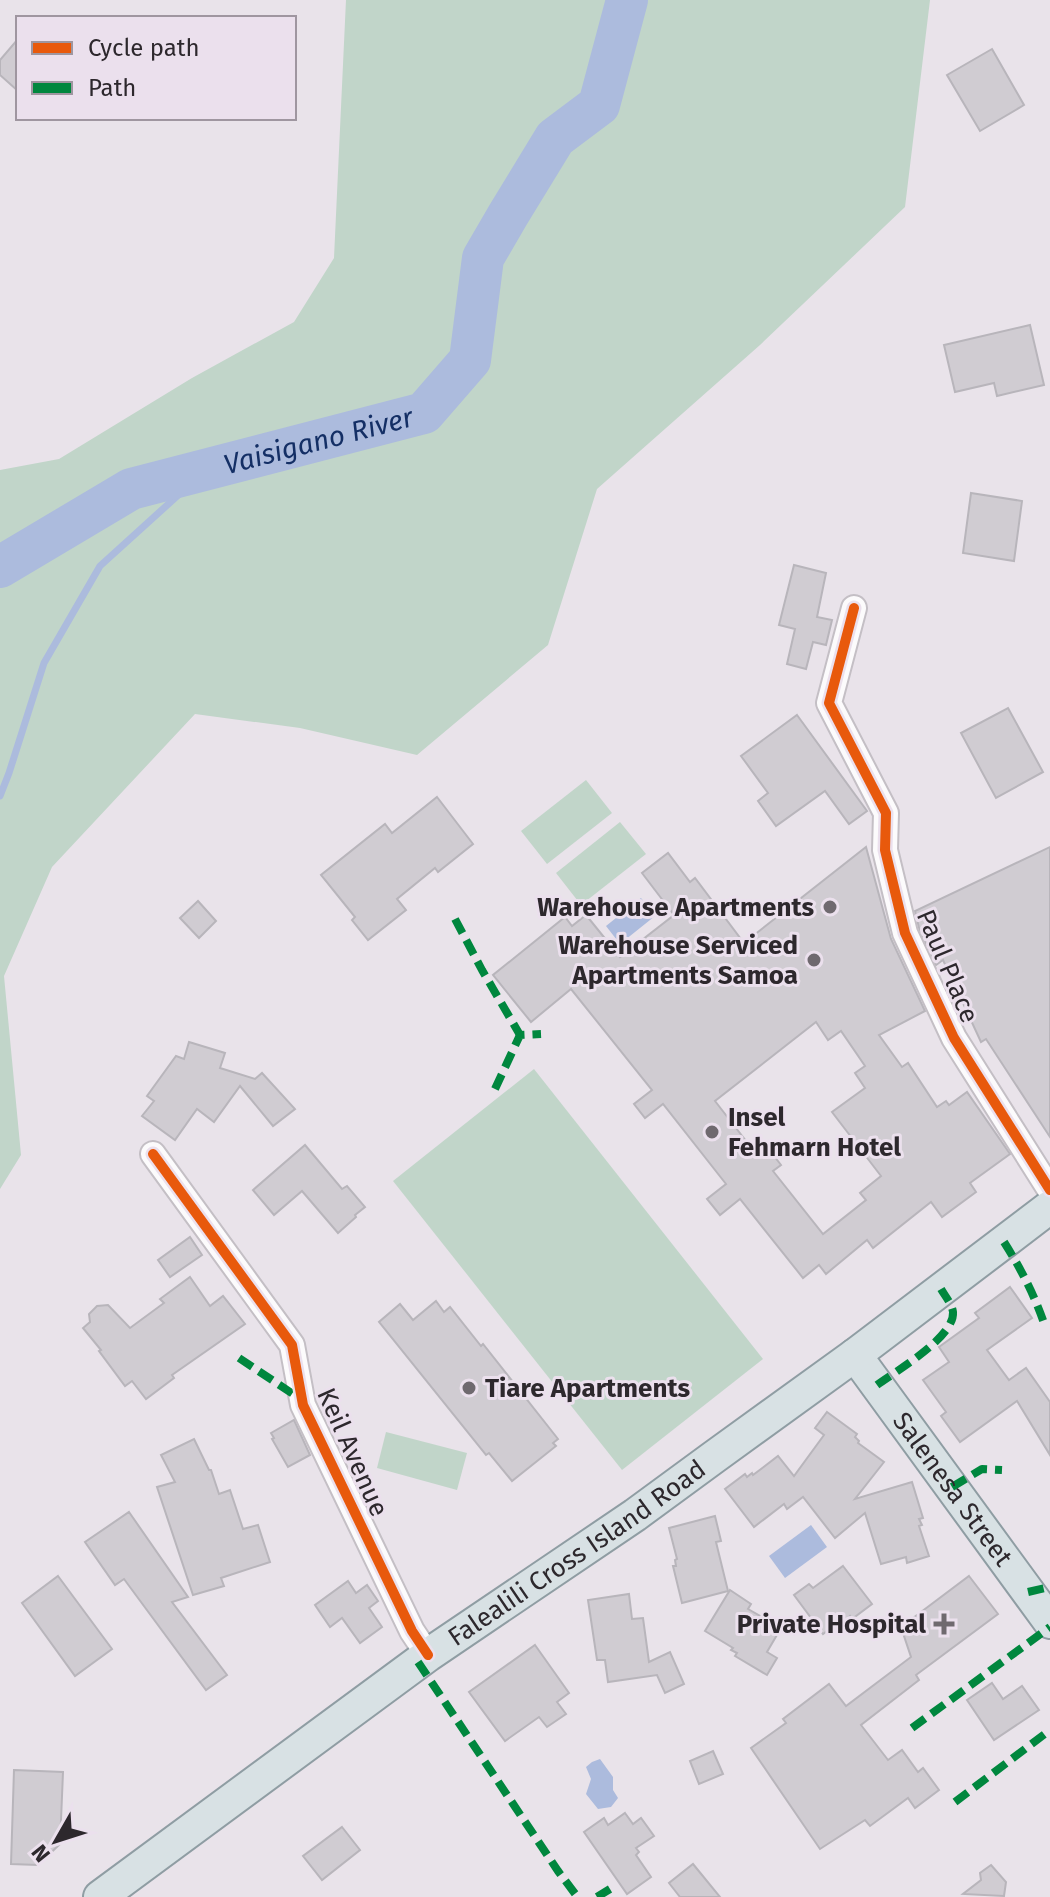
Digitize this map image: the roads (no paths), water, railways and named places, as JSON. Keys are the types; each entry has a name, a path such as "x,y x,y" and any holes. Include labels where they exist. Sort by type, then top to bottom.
{"main road":[{"name":"Falealili Cross Island Road","path":"100,1897 428,1655 635,1515 855,1355 1050,1207"},
{"name":"Salenesa Street","path":"855,1355 1050,1622"}],"street":[{"name":"Paul Place","path":"854,608 829,703 886,813 885,850 905,933 954,1038 1050,1190"},
{"name":"Keil Avenue","path":"153,1154 292,1345 303,1405 412,1631 428,1655"}],"water":[{"path":"641,898 655,916 620,944 606,926"},
{"path":"811,1525 827,1547 785,1578 769,1556"},
{"path":"600,1759 613,1777 613,1790 618,1798 611,1807 598,1809 586,1794 591,1779 586,1767"}],"waterway":[{"name":"Vaisigano River","path":"0,567 131,489 424,413 470,360 483,258 555,138 599,105 627,0"},
{"path":"0,796 44,663 100,566 207,469"}],"place":[{"name":"Warehouse Apartments","path":"830,907"},
{"name":"Warehouse Serviced Apartments Samoa","path":"814,960"},
{"name":"Insel Fehmarn Hotel","path":"712,1132"},
{"name":"Tiare Apartments","path":"469,1388"},
{"name":"Private Hospital","path":"944,1624"}]}
